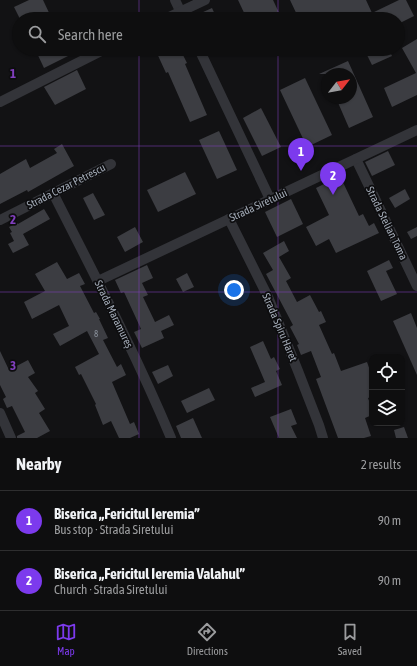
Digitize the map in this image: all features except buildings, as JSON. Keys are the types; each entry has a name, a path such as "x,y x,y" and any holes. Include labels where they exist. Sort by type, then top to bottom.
{"street":[{"path":"175,0 181,12"},
{"path":"187,12 205,0"},
{"path":"0,102 91,56"},
{"path":"202,56 270,199"},
{"name":"Strada Siretului","path":"98,281 417,130"},
{"name":"Strada Stelian Toma","path":"356,160 417,286"},
{"name":"Strada Cezar Petrescu","path":"0,220 111,164"},
{"name":"Strada Maramureș","path":"52,193 98,281 152,391 171,438"},
{"name":"Strada Spiru Haret","path":"229,219 268,298 298,371 323,438"},
{"path":"0,413 11,438"}],"place":[{"name":"Biserica „Fericitul Ieremia”","path":"301,171"},
{"name":"Biserica „Fericitul Ieremia Valahul”","path":"333,195"}]}
